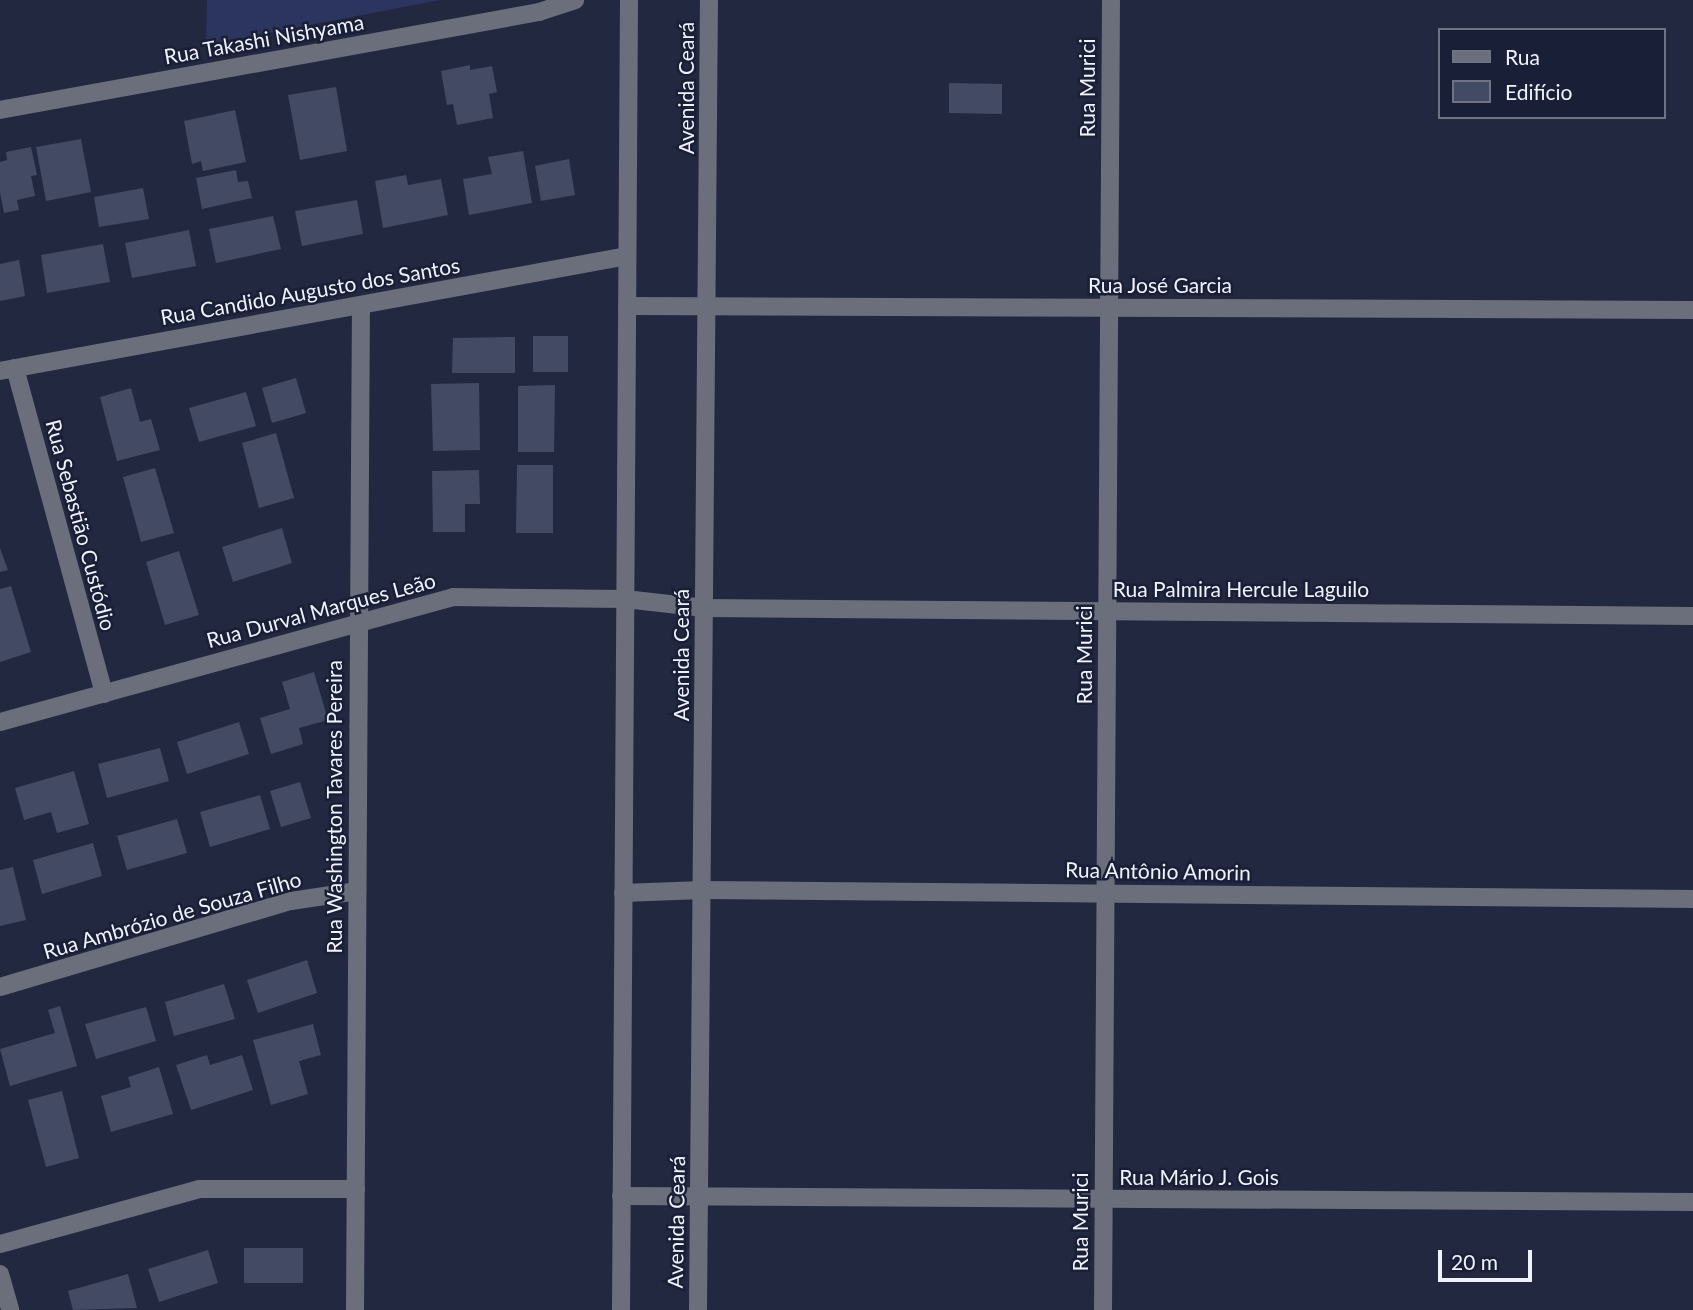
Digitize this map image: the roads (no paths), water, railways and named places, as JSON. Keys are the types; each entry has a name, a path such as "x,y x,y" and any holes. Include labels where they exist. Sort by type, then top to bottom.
{"street":[{"name":"Rua Takashi Nishyama","path":"0,110 539,12 575,0"},
{"path":"621,1310 629,0"},
{"name":"Avenida Ceará","path":"698,1310 709,0"},
{"name":"Rua Murici","path":"1102,1310 1111,0"},
{"name":"Rua Candido Augusto dos Santos","path":"8,369 627,256"},
{"name":"Rua Washington Tavares Pereira","path":"355,1310 361,305"},
{"name":"Rua José Garcia","path":"626,306 1693,310"},
{"name":"Rua Sebastião Custódio","path":"8,369 104,694"},
{"name":"Rua Durval Marques Leão","path":"0,722 453,597 625,599 704,608"},
{"name":"Rua Palmira Hercule Laguilo","path":"704,608 1693,615"},
{"name":"Rua Antônio Amorin","path":"623,893 702,890 1693,899"},
{"name":"Rua Ambrózio de Souza Filho","path":"0,987 291,901 357,891"},
{"path":"0,1244 199,1189 356,1189"},
{"name":"Rua Mário J. Gois","path":"621,1196 1693,1202"},
{"path":"0,1274 10,1310"}]}
